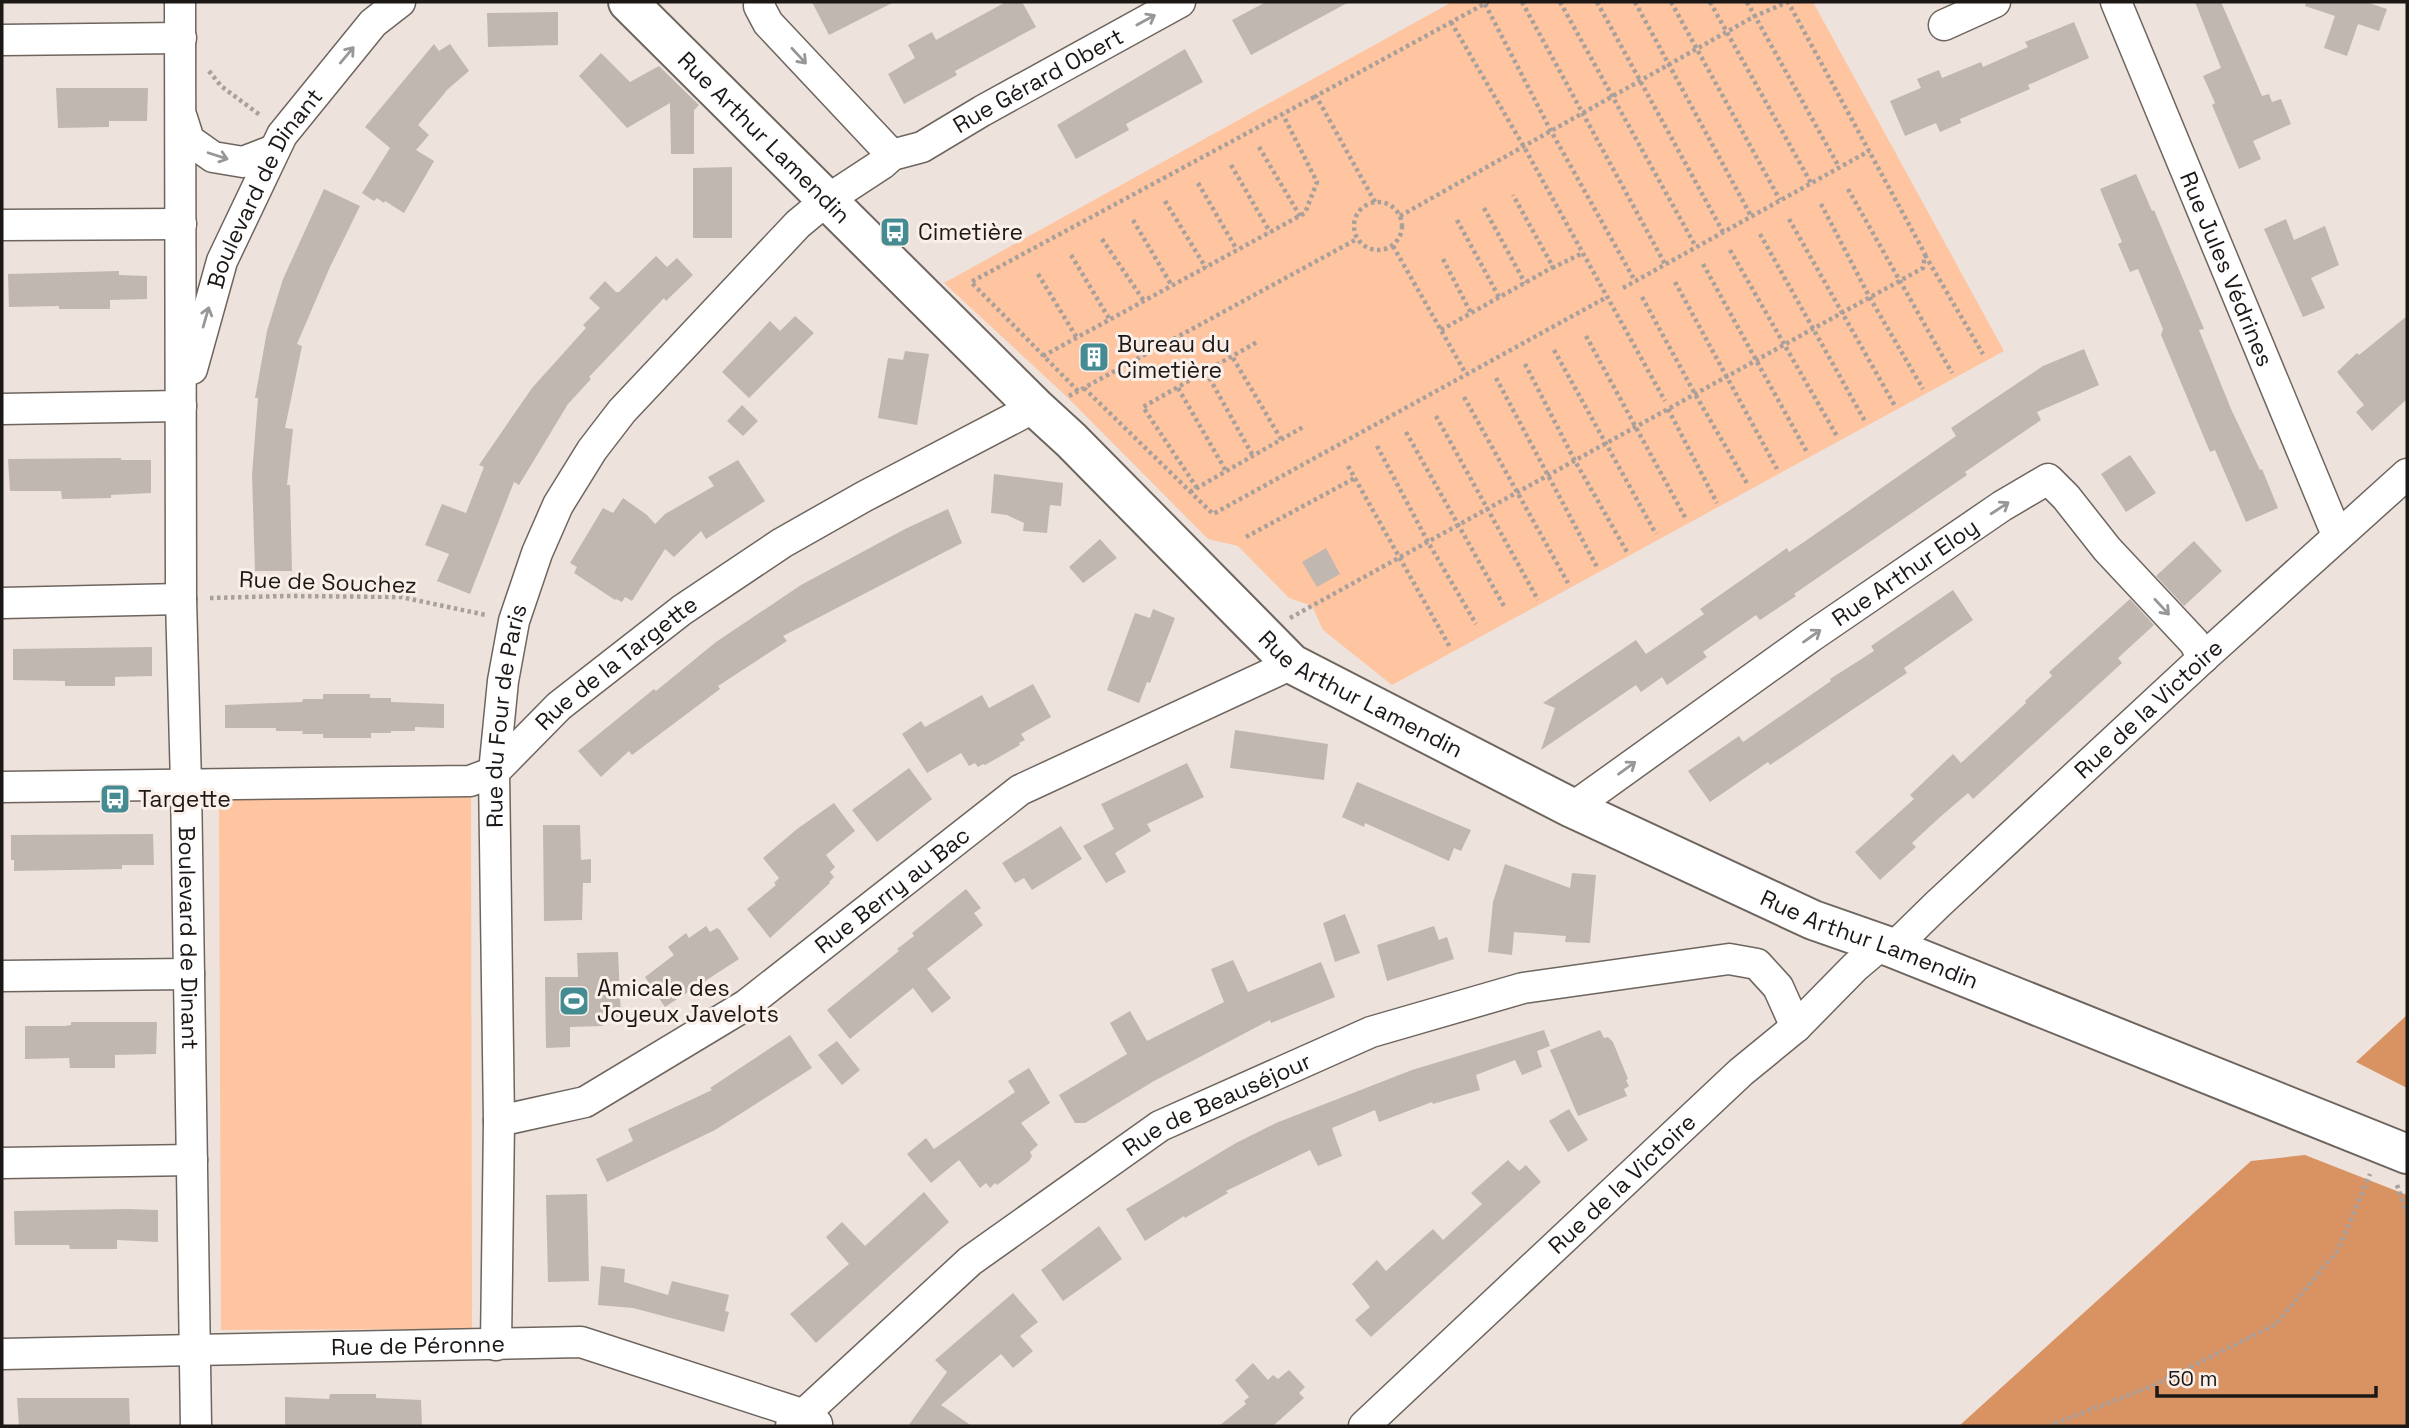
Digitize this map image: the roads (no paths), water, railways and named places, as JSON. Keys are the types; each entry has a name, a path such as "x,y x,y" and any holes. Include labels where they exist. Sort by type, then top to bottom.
{"street":[{"name":"Boulevard de Dinant","path":"180,2 181,598 195,1426"},
{"name":"Boulevard de Dinant","path":"181,407 222,261 278,142 373,23 400,2"},
{"name":"Rue Arthur Lamendin","path":"628,2 1292,664 1572,808 1813,920 2395,1149"},
{"path":"760,2 759,6 768,23 892,155"},
{"name":"Rue Gérard Obert","path":"827,200 883,164 892,155 922,147 1180,2"},
{"path":"1944,25 1996,2"},
{"name":"Rue Jules Védrines","path":"2116,2 2337,535"},
{"path":"2,40 181,38"},
{"path":"181,114 189,139 213,157 243,162 278,142"},
{"name":"Rue du Four de Paris","path":"496,1345 499,1121 494,772 503,681 514,621 537,553 558,505 592,450 622,411 798,224 827,200"},
{"path":"2,225 181,224"},
{"path":"2,409 181,407"},
{"name":"Rue de la Targette","path":"494,772 559,706 682,610 782,543 865,496 1039,411"},
{"name":"Rue de la Victoire","path":"1364,1426 1741,1072 1796,1027 1855,967 1887,947 1937,904 2337,535 2407,474"},
{"name":"Rue Arthur Eloy","path":"1572,808 1809,638 2002,506 2048,479 2194,642 2203,658"},
{"path":"2,603 181,598"},
{"name":"Rue Berry au Bac","path":"499,1121 585,1102 746,1005 1020,790 1292,664"},
{"path":"2,787 470,781 494,772"},
{"name":"Rue de Beauséjour","path":"805,1423 970,1261 1160,1126 1371,1032 1523,988 1729,959 1758,964 1778,987 1796,1027"},
{"path":"2,976 189,974"},
{"path":"2,1163 192,1160"},
{"name":"Rue de Péronne","path":"2,1354 581,1342 805,1423"}],"place":[{"name":"Cimetière","path":"895,232"},
{"name":"Bureau du Cimetière","path":"1094,357"},
{"name":"Targette","path":"115,799"},
{"name":"Amicale des Joyeux Javelots","path":"574,1001"}]}
